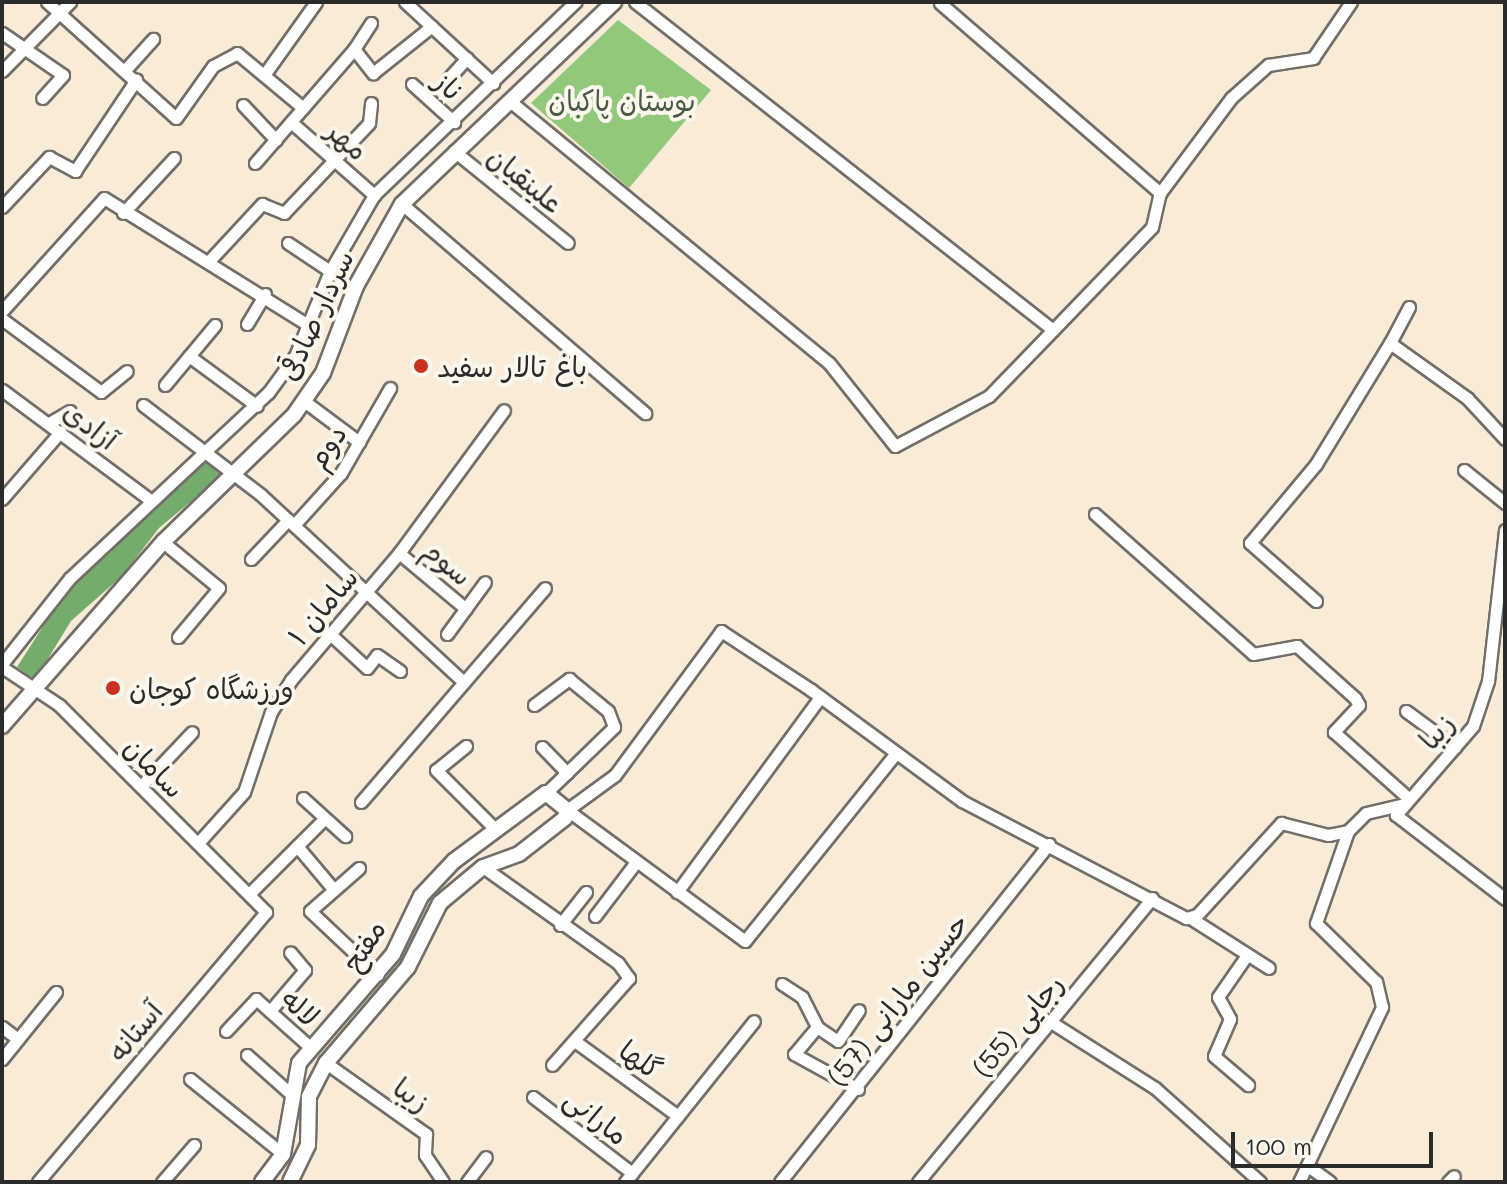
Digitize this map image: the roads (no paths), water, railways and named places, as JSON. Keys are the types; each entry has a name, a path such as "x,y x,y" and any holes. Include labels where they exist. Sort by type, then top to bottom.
{"street":[{"path":"47,2 176,118 223,59 237,53 303,108"},
{"path":"2,71 70,2"},
{"path":"264,75 316,2"},
{"path":"2,666 70,578 150,500 257,406 310,326 330,271 374,195 524,57 575,2"},
{"name":"سردار صادقی","path":"2,726 163,542 237,474 304,401 402,204 454,151 542,74 614,2"},
{"path":"635,2 1053,330"},
{"path":"511,102 829,363 895,446 989,396 1152,227 1160,193 1231,98 1268,65 1313,58 1351,2"},
{"path":"410,3 493,83"},
{"path":"940,3 1160,193"},
{"path":"255,163 354,49 371,23"},
{"path":"354,49 373,73 432,26"},
{"path":"2,33 63,75 42,98"},
{"path":"125,70 153,39"},
{"path":"524,57 542,74"},
{"path":"448,79 467,58"},
{"path":"2,207 49,157 75,171 136,80"},
{"name":"ناز","path":"412,84 454,122"},
{"path":"209,261 246,216 262,204 284,213 369,123 371,103"},
{"path":"243,105 276,140"},
{"name":"مهر","path":"291,122 374,195"},
{"name":"علینقیان","path":"454,151 568,243"},
{"path":"123,213 174,158"},
{"path":"2,311 104,198 123,213 265,294 310,326"},
{"path":"402,204 645,413"},
{"path":"288,243 330,271"},
{"path":"247,324 265,294"},
{"path":"1316,601 1250,543 1316,464 1409,307"},
{"path":"2,319 83,372 101,392 127,371"},
{"path":"165,385 215,325"},
{"path":"1390,343 1467,398 1505,439"},
{"path":"189,356 257,406"},
{"name":"دوم","path":"251,559 291,523 359,442 390,388"},
{"name":"آزادی","path":"2,390 150,500"},
{"path":"304,401 359,442"},
{"path":"143,405 237,474 464,682"},
{"name":"سامان ۱","path":"198,843 244,792 271,712 330,634 399,553 504,410"},
{"path":"49,423 70,411"},
{"path":"2,499 60,432"},
{"path":"1464,470 1505,503"},
{"path":"1095,514 1253,654 1297,646 1355,698 1359,705 1334,732 1404,801"},
{"name":"زیبا","path":"1404,801 1473,726 1488,681 1505,530"},
{"path":"163,542 219,588 178,637"},
{"name":"سوم","path":"399,553 466,609"},
{"path":"447,634 485,582"},
{"path":"361,802 545,588"},
{"name":"مفتح","path":"296,1180 308,1145 309,1097 326,1063 408,967 440,903 483,867 519,854 567,810 615,775 721,631 820,697"},
{"path":"330,634 367,668 377,655 400,671"},
{"name":"سامان","path":"2,666 33,689 141,786 266,912"},
{"path":"534,705 569,679 613,719 610,733 546,793 745,941 896,753"},
{"path":"677,892 820,697 962,801 1192,919 1269,968"},
{"path":"1406,711 1455,747"},
{"path":"141,786 192,732"},
{"path":"466,746 436,770 495,829"},
{"path":"542,747 567,773"},
{"name":"مفتح","path":"283,1154 290,1093 311,1048 378,975 421,896 495,829 546,793"},
{"path":"303,798 345,836"},
{"path":"1299,1182 1382,1007 1376,982 1316,923 1348,831 1366,813 1404,801"},
{"path":"1404,801 1400,823 1505,899"},
{"path":"249,894 325,818"},
{"path":"1192,919 1281,823 1328,835 1348,831"},
{"name":"حسین مارانی (57)","path":"780,1182 858,1089 1049,844"},
{"path":"297,846 334,890"},
{"path":"595,916 636,862"},
{"path":"483,867 629,978 576,1042 552,1065"},
{"path":"359,868 310,911 378,975"},
{"path":"560,925 586,892"},
{"name":"رجایی (55)","path":"918,1182 1152,898"},
{"name":"آستانه","path":"38,1182 266,912"},
{"path":"270,1011 305,970 290,952"},
{"path":"1247,955 1218,997 1230,1019 1214,1056 1248,1085"},
{"path":"782,984 802,997 817,1027 838,1041 859,1010"},
{"path":"2,1059 56,992"},
{"name":"لاله","path":"226,1031 256,999 311,1048"},
{"path":"628,1178 754,1021"},
{"path":"1051,1022 1155,1088 1260,1182"},
{"path":"2,1027 18,1039"},
{"path":"817,1027 794,1054 858,1089"},
{"name":"گلها","path":"576,1042 678,1116"},
{"path":"247,1055 290,1093"},
{"name":"زیبا","path":"326,1063 426,1134 425,1155 443,1182"},
{"path":"190,1079 283,1154 262,1182"},
{"name":"مارانی","path":"533,1097 628,1178"},
{"path":"162,1182 194,1145"},
{"path":"467,1182 486,1157"},
{"path":"1308,1166 1330,1182"}],"place":[{"name":"باغ تالار سفید","path":"421,366"},
{"name":"ورزشگاه کوجان","path":"113,688"}],"park label":[{"name":"بوستان پاکبان","path":"622,100"}]}
